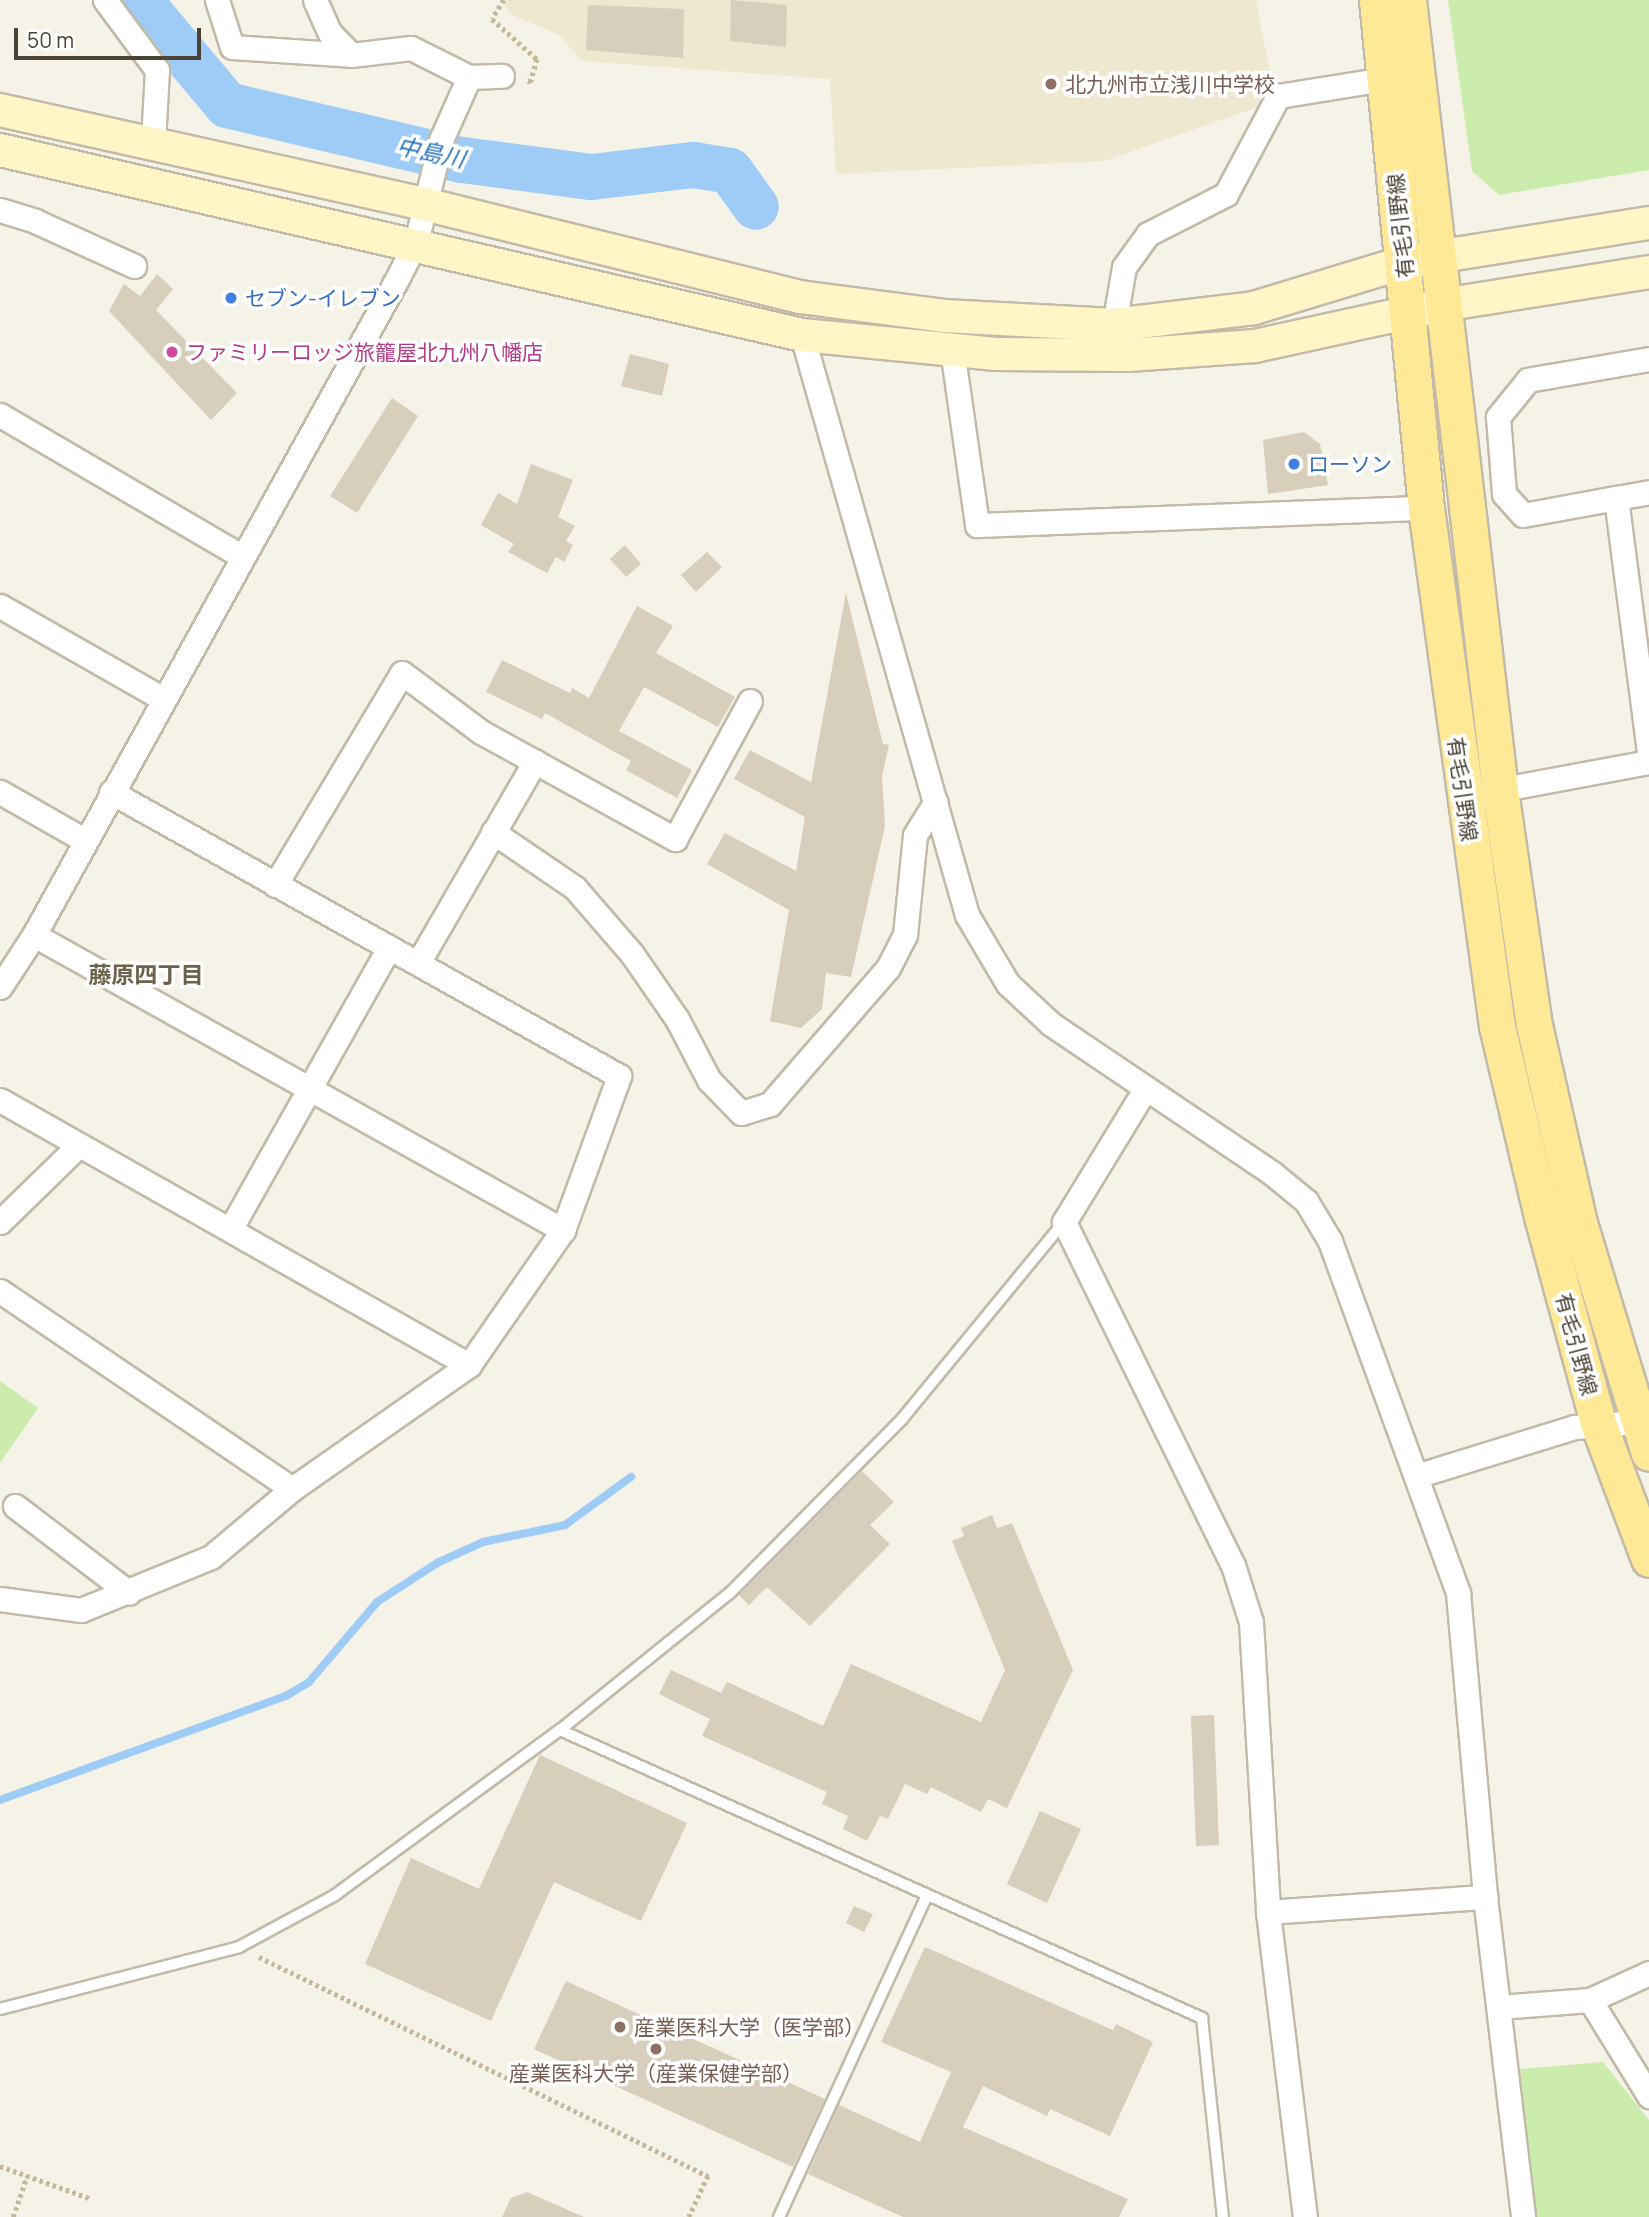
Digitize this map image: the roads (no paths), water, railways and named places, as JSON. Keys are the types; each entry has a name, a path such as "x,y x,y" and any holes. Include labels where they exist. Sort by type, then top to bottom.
{"main road":[{"name":"有毛引野線","path":"1377,0 1384,79 1421,261 1443,306 1500,789 1534,1025 1579,1223 1645,1431"},
{"name":"有毛引野線","path":"1408,0 1421,261 1410,314 1426,508 1463,796 1497,1026 1543,1220 1598,1423 1649,1559"}],"street":[{"path":"105,0 157,71 153,142"},
{"path":"217,0 232,47 351,55 411,48 469,77 502,76"},
{"path":"315,0 330,33 351,55"},
{"path":"0,987 34,935 416,242 430,173 441,140 469,77"},
{"path":"1114,325 1124,267 1148,234 1226,194 1278,96 1384,79"},
{"path":"0,110 424,204 800,298 944,316 1114,325 1254,308 1421,261 1649,223"},
{"path":"0,150 416,242 802,335 953,349 1128,355 1255,346 1443,306 1649,272"},
{"path":"0,210 36,221 134,266"},
{"path":"802,335 967,915 1008,984 1051,1024 1144,1091 1273,1174 1306,1201 1331,1241 1458,1593 1486,1898 1522,2217"},
{"path":"953,349 978,525 1426,508"},
{"path":"1649,359 1528,380 1499,417 1504,494 1523,514 1649,492"},
{"path":"0,415 243,557"},
{"path":"1616,498 1641,627 1649,753"},
{"path":"0,606 163,699"},
{"path":"275,885 401,673 481,732 675,839 750,701"},
{"path":"418,964 535,761"},
{"path":"1463,796 1649,762"},
{"path":"0,792 84,840"},
{"path":"0,1598 81,1610 129,1593 211,1557 292,1489 469,1365 563,1230 620,1076 111,792"},
{"path":"493,832 575,888 632,954 677,1019 709,1080 741,1113 770,1104 888,968 905,935 915,835 936,802"},
{"path":"34,935 563,1230"},
{"path":"231,1228 388,948"},
{"path":"1144,1091 1064,1222 1233,1565 1251,1622 1268,1912 1305,2217"},
{"path":"0,1100 78,1146 231,1228 469,1365"},
{"path":"0,1222 78,1146"},
{"path":"0,1290 292,1489"},
{"path":"1416,1476 1598,1423 1645,1431"},
{"path":"15,1506 129,1593"},
{"path":"1268,1912 1486,1898"},
{"path":"1499,2007 1590,2000 1649,1973"},
{"path":"1590,2000 1649,2096"}],"lane":[{"path":"0,2009 239,1947 335,1895 560,1730 730,1593 902,1419 1064,1222"},
{"path":"560,1730 1202,2018 1223,2217"},
{"path":"779,2217 927,1895"}],"waterway":[{"name":"中島川","path":"139,0 227,105 462,160 592,177 693,165 730,171 756,207"},
{"path":"0,1800 286,1696 309,1682 377,1602 437,1563 483,1542 565,1525 631,1477"}],"place":[{"name":"北九州市立浅川中学校","path":"1051,84"},
{"name":"セブン-イレブン","path":"231,298"},
{"name":"ファミリーロッジ旅籠屋北九州八幡店","path":"172,352"},
{"name":"ローソン","path":"1294,464"},
{"name":"産業医科大学（医学部）","path":"620,2027"},
{"name":"産業医科大学（産業保健学部）","path":"656,2049"}],"district":[{"name":"藤原四丁目","path":"146,974"}]}
